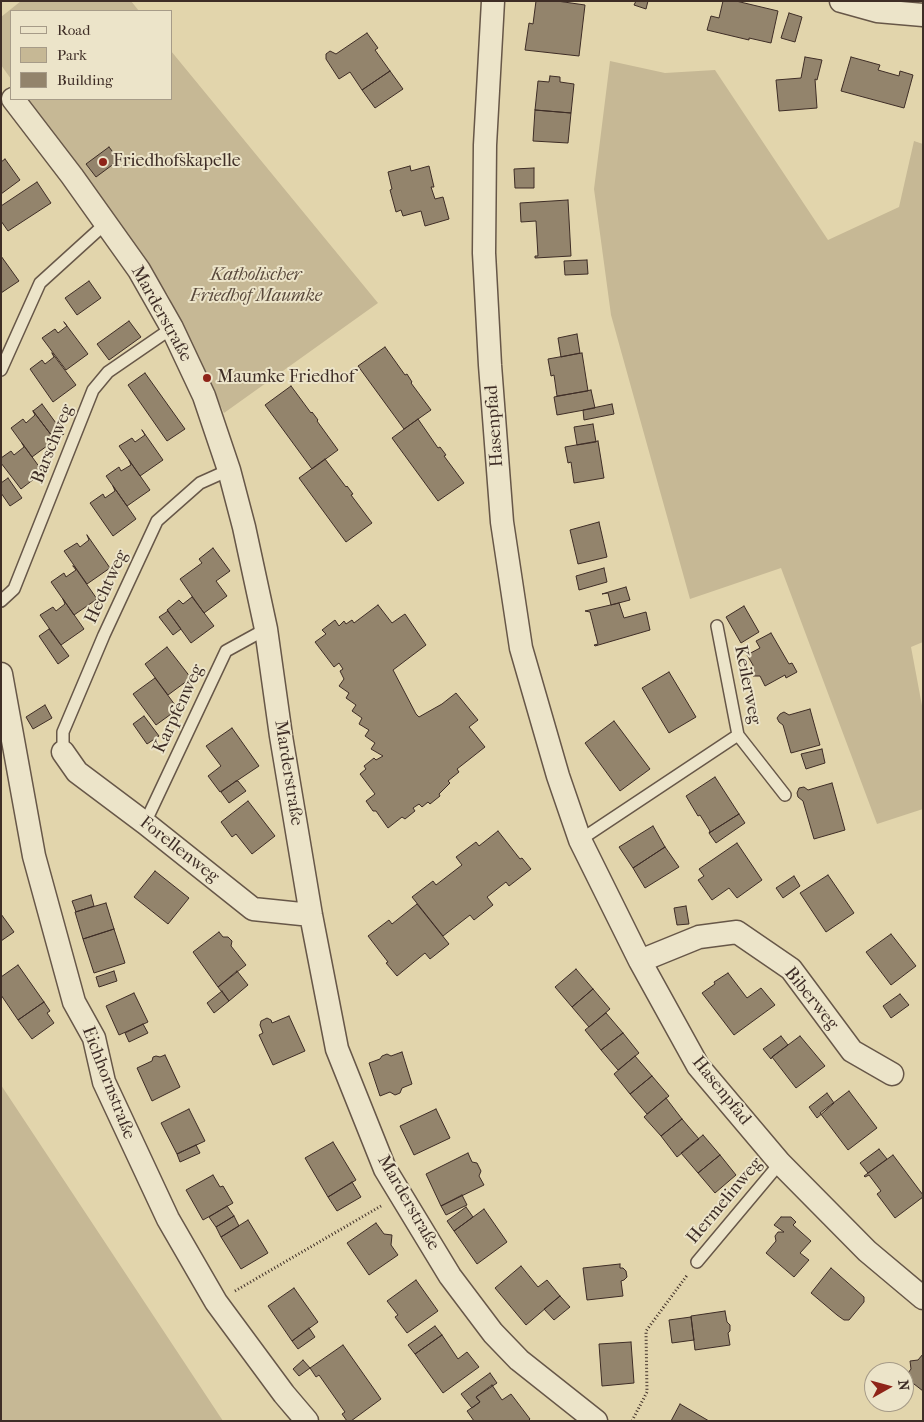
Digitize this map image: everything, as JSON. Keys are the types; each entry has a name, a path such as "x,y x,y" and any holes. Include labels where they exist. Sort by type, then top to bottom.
{"street":[{"name":"Hasenpfad","path":"493,1 485,145 484,253 502,522 521,648 558,776 580,840 640,961 698,1066 780,1163 867,1251 923,1298"},
{"path":"841,1 877,11 923,15"},
{"name":"Marderstraße","path":"1,84 10,95"},
{"name":"Marderstraße","path":"14,100 72,176 139,270 172,328 204,396 229,470 244,526 266,629 281,736 311,915 337,1049 385,1169 450,1276 493,1333 519,1360 596,1421"},
{"name":"Eichhornstraße","path":"1,674 34,856 74,1002 94,1038 104,1082 168,1219 216,1302 284,1394 307,1421"},
{"name":"Forellenweg","path":"63,752 77,772 145,823 253,909 311,915"},
{"name":"Biberweg","path":"640,961 700,937 737,932 791,970 852,1051 892,1074"}],"lane":[{"path":"1,370 40,283 105,224"},
{"name":"Barschweg","path":"1,601 14,589 93,390 108,372 172,328"},
{"name":"Hechtweg","path":"63,752 63,732 104,635 157,521 200,483 229,470"},
{"name":"Keilerweg","path":"717,626 738,735 785,795"},
{"name":"Karpfenweg","path":"145,823 226,651 266,629"},
{"path":"580,840 738,735"},
{"name":"Hermelinweg","path":"697,1262 780,1163"}],"path":[{"path":"216,1302 400,1194"},
{"path":"632,1421 647,1392 646,1331 697,1262"}],"green space":[{"path":"21,1 131,1 138,10 10,10 10,78 1,65 1,17"},
{"name":"Katholischer Friedhof Maumke","path":"172,52 378,303 224,413 168,295 27,100 172,100"},
{"path":"610,61 665,73 715,70 828,240 899,207 914,141 923,144 923,642 911,647 923,711 923,809 877,824 781,568 690,599 611,315 594,189"},
{"path":"1,1085 223,1421 1,1421"}],"building":[{"path":"536,1 557,1 585,5 579,56 525,50 529,23 533,24"},
{"path":"636,1 648,1 646,9 634,5"},
{"path":"723,1 736,1 778,11 771,43 707,30 711,16 719,18"},
{"path":"789,13 802,17 795,42 781,38"},
{"path":"367,33 378,48 375,50 390,71 362,90 350,72 339,79 326,59 326,54 330,51 336,54"},
{"path":"805,57 822,60 817,80 815,79 817,108 779,111 776,80 801,78"},
{"path":"851,57 880,65 878,70 899,76 900,71 913,75 904,108 841,91"},
{"path":"390,71 403,89 375,108 362,90"},
{"path":"550,76 560,77 560,82 574,84 571,113 535,110 538,81 549,82"},
{"path":"535,110 571,113 568,143 533,141"},
{"name":"Friedhofskapelle","path":"109,147 119,160 96,177 86,164"},
{"path":"5,159 20,180 1,194 1,162"},
{"path":"410,166 411,171 429,166 434,187 431,187 435,199 443,197 449,219 425,226 421,211 403,216 401,210 396,212 390,190 392,189 388,172"},
{"path":"534,168 534,188 515,188 514,169"},
{"path":"37,182 51,203 8,231 1,221 1,206"},
{"path":"568,200 571,256 535,258 535,256 538,256 536,221 521,222 520,203"},
{"path":"1,256 19,281 1,293"},
{"path":"587,260 588,274 565,275 564,261"},
{"path":"89,281 101,298 77,315 65,298"},
{"path":"129,321 141,337 109,360 97,344"},
{"path":"67,326 88,354 66,370 42,338 55,329 58,333"},
{"path":"577,334 580,353 561,357 558,338"},
{"path":"385,347 405,375 407,374 411,383 431,410 404,429 358,366"},
{"path":"52,353 76,385 53,402 30,369 42,360 45,364 54,357"},
{"path":"582,353 588,391 557,396 554,375 551,376 548,359"},
{"path":"145,373 185,429 167,441 128,385"},
{"path":"291,386 318,420 338,450 312,469 265,405"},
{"path":"591,390 595,408 557,415 554,397"},
{"path":"42,404 64,434 55,440 33,411"},
{"path":"612,404 614,414 584,420 583,410"},
{"path":"33,411 55,440 32,457 11,428 23,419 26,423 35,415"},
{"path":"418,419 438,448 440,447 446,455 444,456 464,483 438,501 392,438"},
{"path":"593,424 596,442 577,445 574,427"},
{"path":"142,430 163,460 140,476 119,446 132,438 135,442 145,435"},
{"path":"598,441 604,478 574,483 571,462 568,463 565,447"},
{"path":"22,443 43,472 21,489 1,463 1,458 11,451 14,455 24,447"},
{"path":"325,459 353,494 351,495 372,523 346,542 299,478"},
{"path":"129,460 150,490 127,506 106,476 119,467 121,471 131,465"},
{"path":"8,478 22,498 10,506 1,493 1,483"},
{"path":"113,486 136,519 113,536 90,503 103,494 105,498 115,491"},
{"path":"599,522 607,557 578,564 570,530"},
{"path":"87,535 110,568 87,584 64,551 77,543 80,547 89,540"},
{"path":"213,548 230,571 216,581 227,596 204,613 180,579 202,563 199,559"},
{"path":"74,566 97,599 74,615 51,582 64,573 66,577 76,570"},
{"path":"604,568 607,582 579,590 576,576"},
{"path":"626,587 630,600 611,605 608,593 602,594"},
{"path":"192,597 214,626 191,643 167,610 179,600 183,604"},
{"path":"63,599 84,629 61,645 40,615 53,607 56,611 65,604"},
{"path":"619,603 624,618 646,612 650,630 595,646 598,644 590,612 585,611"},
{"path":"378,605 392,623 405,614 426,645 393,670 416,714 419,717 442,704 456,693 478,720 469,727 485,747 457,769 459,772 448,781 450,783 439,794 440,796 430,804 428,802 422,807 419,804 413,808 415,811 405,819 402,817 388,828 366,801 375,794 360,774 366,769 364,766 374,758 376,760 383,756 371,749 375,743 365,736 369,730 359,724 362,718 352,711 356,705 346,698 349,693 339,686 344,679 340,671 343,669 339,663 334,667 315,642 326,634 322,630 335,620 339,626 344,621 346,624 352,620 354,623"},
{"path":"744,606 759,632 741,643 726,617"},
{"path":"168,611 181,629 173,635 159,617"},
{"path":"49,629 69,656 58,664 39,636"},
{"path":"771,633 789,664 792,663 797,672 786,678 785,675 765,686 760,676 753,676 750,672 753,665 747,655 760,648 756,641"},
{"path":"167,647 191,678 168,695 145,664"},
{"path":"669,672 696,717 669,733 642,688"},
{"path":"155,678 178,709 156,725 133,694"},
{"path":"45,705 52,718 33,729 26,717"},
{"path":"810,709 820,745 791,753 783,725 777,718 784,712 789,715"},
{"path":"144,716 159,736 147,744 133,724"},
{"path":"614,721 650,769 620,791 585,743"},
{"path":"232,728 259,766 220,792 208,776 221,766 206,746"},
{"path":"822,749 825,763 806,769 801,754"},
{"path":"715,777 739,814 709,833 710,831 686,796"},
{"path":"236,781 246,791 229,803 221,792"},
{"path":"832,783 845,830 814,839 803,801 798,797 797,793 799,788 804,787 808,790"},
{"path":"248,801 275,836 252,854 236,834 232,837 221,822"},
{"path":"739,814 745,823 716,843 709,833"},
{"path":"653,826 665,847 633,868 619,847"},
{"path":"498,831 520,859 522,858 531,869 509,886 506,882 487,897 493,905 474,920 470,915 443,936 412,897 433,881 436,885 462,865 456,857 476,842 479,846"},
{"path":"737,843 762,880 737,898 729,888 712,900 698,880 704,876 699,869"},
{"path":"665,847 679,867 645,888 633,868"},
{"path":"155,871 189,898 168,924 134,897"},
{"path":"828,875 854,913 826,932 800,893"},
{"path":"794,876 800,886 783,898 776,888"},
{"path":"91,895 94,906 76,912 72,901"},
{"path":"106,903 114,929 83,939 75,912"},
{"path":"417,904 449,944 430,959 425,953 397,976 368,936 389,920 392,924"},
{"path":"686,906 689,924 677,925 674,908"},
{"path":"1,914 14,932 1,941"},
{"path":"114,929 125,963 94,973 83,939"},
{"path":"219,932 223,937 228,937 232,941 231,946 246,965 218,987 193,952"},
{"path":"891,934 916,966 891,985 866,952"},
{"path":"18,965 44,1002 18,1020 1,995 1,977"},
{"path":"576,969 593,989 572,1007 555,987"},
{"path":"114,971 117,981 99,987 96,977"},
{"path":"237,971 248,985 229,1001 218,987"},
{"path":"728,973 747,998 761,988 775,1005 734,1035 702,993"},
{"path":"593,989 610,1009 589,1027 572,1007"},
{"path":"222,991 229,1001 214,1013 207,1003"},
{"path":"134,993 148,1022 119,1035 106,1006"},
{"path":"900,994 909,1005 891,1018 883,1006"},
{"path":"44,1002 50,1011 47,1013 54,1023 32,1039 18,1020"},
{"path":"606,1013 623,1033 601,1050 585,1030"},
{"path":"289,1016 305,1051 273,1065 259,1035 263,1033 260,1025 261,1021 267,1018 272,1023"},
{"path":"143,1024 148,1033 129,1042 125,1033"},
{"path":"623,1033 639,1053 618,1070 601,1050"},
{"path":"781,1036 788,1045 771,1059 763,1049"},
{"path":"800,1036 825,1066 796,1088 772,1057"},
{"path":"402,1052 412,1084 402,1088 400,1093 395,1095 390,1092 380,1096 369,1063 387,1054 391,1056"},
{"path":"165,1055 180,1087 152,1101 137,1068 152,1061 153,1057"},
{"path":"635,1056 652,1076 630,1094 614,1074"},
{"path":"652,1076 669,1096 647,1114 630,1094"},
{"path":"849,1091 877,1128 848,1150 820,1113"},
{"path":"827,1093 834,1103 817,1118 809,1107"},
{"path":"666,1098 682,1119 661,1136 644,1117"},
{"path":"189,1109 205,1141 177,1154 161,1123"},
{"path":"436,1109 450,1138 414,1155 400,1126"},
{"path":"682,1119 699,1139 677,1157 661,1136"},
{"path":"703,1135 720,1155 698,1173 681,1153"},
{"path":"333,1142 356,1180 328,1197 305,1158"},
{"path":"196,1145 200,1153 180,1162 177,1154"},
{"path":"879,1149 887,1159 868,1173 860,1163"},
{"path":"468,1153 472,1162 477,1163 481,1171 479,1176 484,1185 441,1206 426,1174"},
{"path":"720,1155 736,1175 715,1193 698,1173"},
{"path":"893,1155 923,1195 923,1197 895,1218 877,1194 881,1191 869,1175 864,1176"},
{"path":"213,1175 220,1187 223,1186 233,1203 203,1220 186,1190"},
{"path":"352,1182 361,1197 337,1211 328,1197"},
{"path":"462,1195 467,1205 446,1215 441,1206"},
{"path":"227,1206 234,1216 216,1227 209,1217"},
{"path":"466,1207 473,1217 454,1231 447,1221"},
{"path":"484,1209 507,1242 477,1264 454,1231"},
{"path":"234,1216 239,1226 221,1237 216,1227"},
{"path":"781,1217 791,1217 796,1222 793,1225 811,1241 800,1253 809,1260 794,1277 766,1253 776,1241 775,1236 778,1232 784,1232 774,1225"},
{"path":"248,1220 268,1253 241,1269 221,1237"},
{"path":"376,1223 384,1234 392,1235 391,1245 398,1255 369,1275 347,1243"},
{"path":"620,1264 620,1268 626,1271 627,1277 621,1281 623,1296 587,1300 583,1268"},
{"path":"521,1266 538,1287 547,1280 560,1296 526,1325 495,1288"},
{"path":"831,1268 864,1297 864,1302 849,1320 844,1320 811,1293"},
{"path":"416,1280 438,1311 407,1333 395,1317 398,1315 387,1301"},
{"path":"294,1288 318,1322 292,1341 268,1306"},
{"path":"560,1296 570,1307 554,1320 544,1309"},
{"path":"725,1311 727,1322 730,1325 728,1333 730,1345 695,1350 691,1316"},
{"path":"691,1317 694,1340 672,1343 669,1320"},
{"path":"435,1326 442,1335 415,1354 408,1345"},
{"path":"309,1328 315,1337 298,1349 292,1341"},
{"path":"442,1335 458,1359 467,1352 479,1367 443,1393 415,1354"},
{"path":"631,1342 634,1383 602,1386 599,1344"},
{"path":"343,1345 381,1399 351,1421 347,1421 342,1414 345,1412 319,1375 316,1377 310,1368"},
{"path":"923,1354 923,1391 914,1384 914,1362 910,1362 918,1360"},
{"path":"303,1360 310,1368 299,1376 293,1369"},
{"path":"490,1373 497,1383 476,1397 480,1402 472,1408 461,1394"},
{"path":"492,1385 502,1400 511,1394 530,1419 528,1421 474,1421 467,1411 480,1402 476,1397"},
{"path":"680,1404 709,1421 671,1421"}],"place":[{"name":"Friedhofskapelle","path":"103,162"},
{"name":"Maumke Friedhof","path":"207,378"}]}
